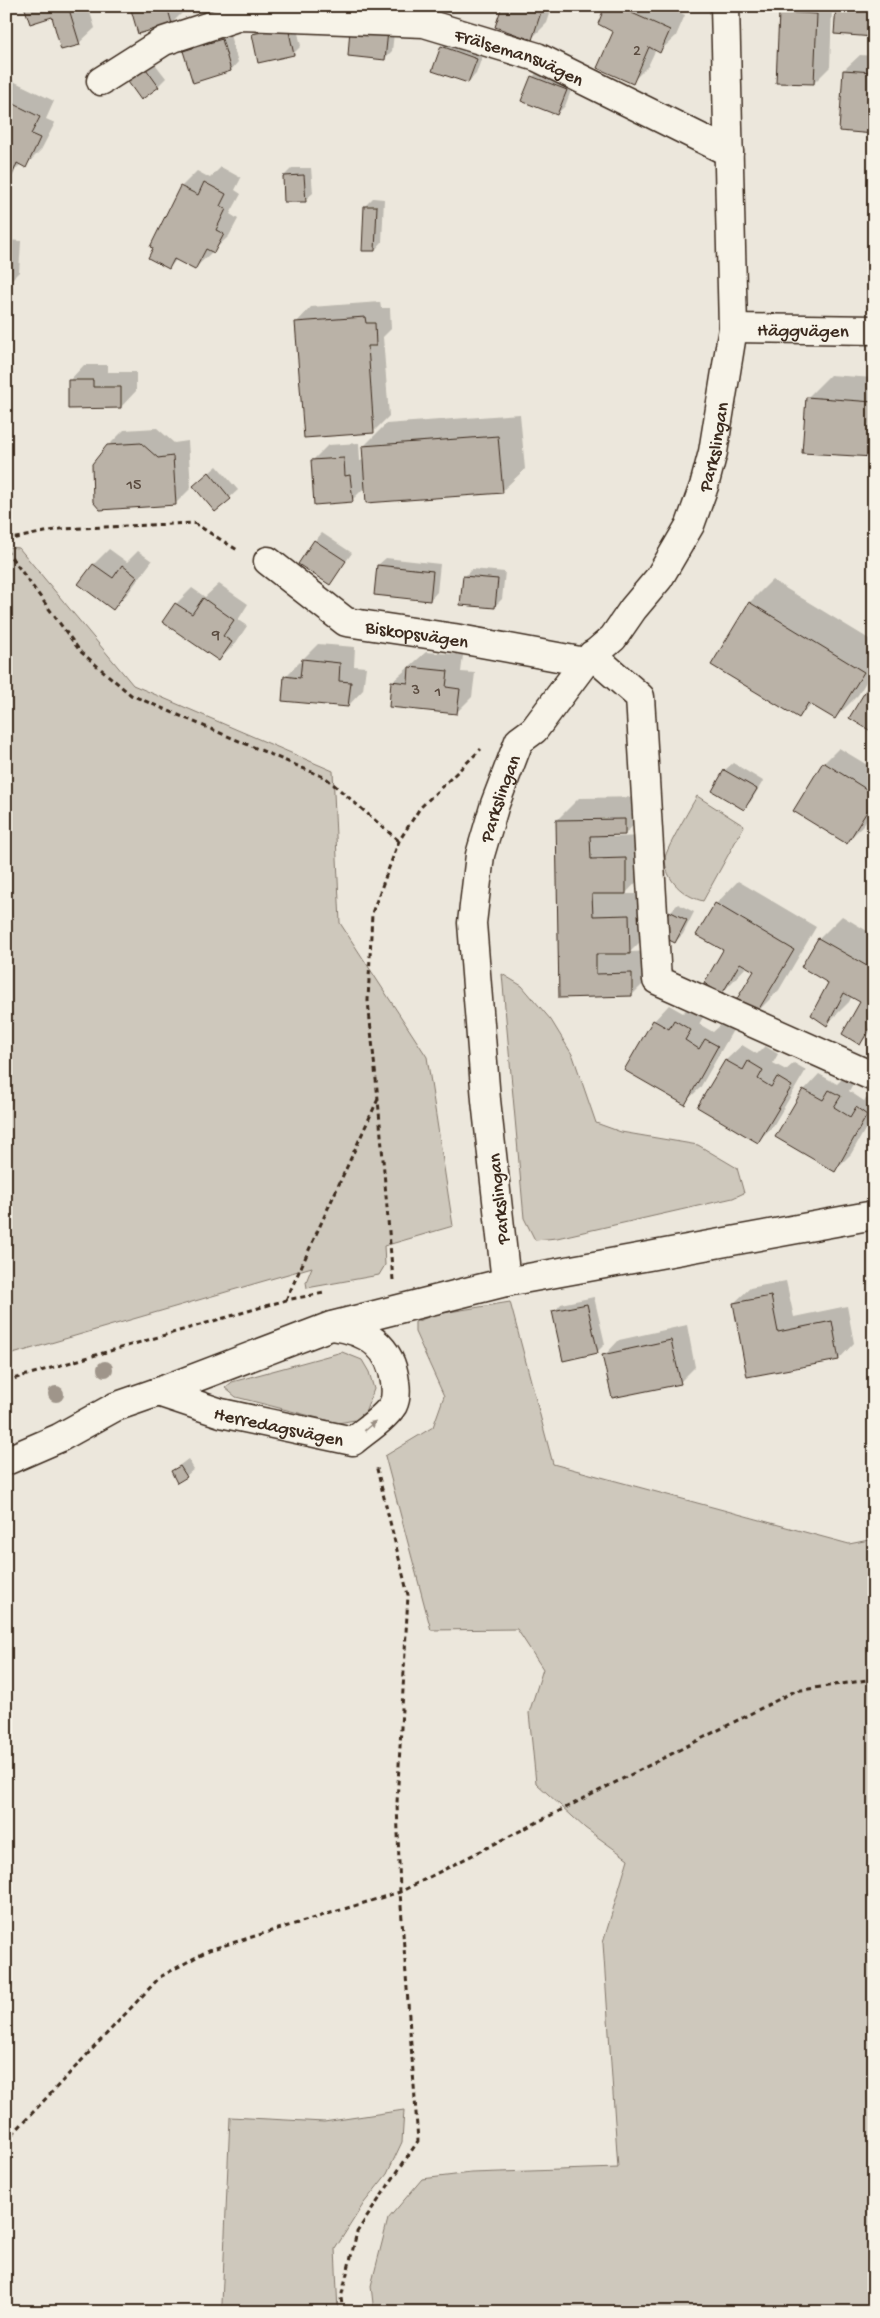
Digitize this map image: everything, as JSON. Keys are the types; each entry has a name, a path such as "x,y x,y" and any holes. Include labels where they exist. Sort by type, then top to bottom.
{"street":[{"name":"Parkslingan","path":"506,1282 486,1100 472,922 480,855 495,804 519,741 534,730 589,658 613,638 633,609 659,578 690,525 713,452 733,328 725,6"},
{"name":"Frälsemansvägen","path":"101,81 164,41 240,16 424,22 537,57 729,152"},
{"name":"Häggvägen","path":"733,328 874,330"},
{"name":"Biskopsvägen","path":"268,562 346,622 589,658"},
{"path":"589,658 640,696 657,980 874,1077"},
{"path":"6,1461 59,1438 115,1406 158,1392 331,1326 506,1282 874,1215"},
{"name":"Herredagsvägen","path":"158,1392 221,1413 353,1442 393,1404 396,1390 395,1378 390,1360 380,1346 362,1332 331,1326"}],"path":[{"path":"6,540 60,529 194,523 241,552 268,562"},
{"path":"6,550 80,651 131,695 326,778 399,841"},
{"path":"384,1282 393,1280 368,1001 372,913 399,841 420,808 486,745"},
{"path":"286,1300 378,1099"},
{"path":"6,1381 286,1300 332,1292"},
{"path":"344,2312 341,2298 357,2232 418,2140 400,1892 397,1803 408,1595 375,1467 377,1461"},
{"path":"6,2142 160,1977 209,1950 400,1892 795,1691 874,1679"}],"shaded area":[{"path":"6,547 19,548 133,685 333,771 340,923 427,1057 453,1226 384,1246 385,1265 379,1275 307,1288 306,1282 312,1267 6,1356"},
{"path":"697,796 744,826 703,901 696,899 676,886 668,873 665,858 674,837"},
{"path":"502,974 522,986 551,1020 573,1056 596,1123 621,1132 698,1145 737,1168 744,1193 733,1198 557,1238 535,1240 524,1218"},
{"path":"510,1302 553,1464 849,1544 874,1539 874,2312 374,2312 371,2286 388,2219 422,2179 471,2173 618,2168 603,1943 628,1859 585,1828 536,1783 529,1713 543,1669 517,1629 431,1630 385,1456 433,1427 444,1396 415,1332 415,1322 437,1314"},
{"path":"342,1352 362,1360 369,1372 374,1389 365,1413 355,1420 338,1423 236,1397 225,1388 232,1382"},
{"path":"404,2110 402,2142 387,2174 364,2203 335,2249 338,2312 224,2312 222,2304 230,2117 324,2122"}],"building":[{"path":"24,6 68,6 80,45 61,50 52,17 30,24"},
{"path":"130,6 167,6 172,24 138,34"},
{"path":"502,6 543,6 532,40 495,27"},
{"path":"605,6 616,6 670,30 660,53 649,47 633,84 597,68 613,32 598,24"},
{"path":"836,6 874,6 874,37 834,34"},
{"path":"779,12 817,14 814,84 776,83"},
{"path":"288,27 294,55 258,63 252,34"},
{"path":"350,28 388,31 385,60 348,56"},
{"path":"222,39 231,71 193,83 183,51"},
{"path":"441,46 477,59 468,83 432,71"},
{"path":"144,66 159,87 141,100 126,79"},
{"path":"843,70 874,72 874,134 839,131"},
{"path":"531,76 567,90 557,115 521,101"},
{"path":"6,100 40,117 31,134 40,138 26,168 17,163 12,176 6,173"},
{"path":"304,175 306,202 284,202 283,176"},
{"path":"204,182 226,194 220,206 226,209 216,230 224,234 214,253 206,249 195,270 174,259 169,269 148,258 153,248 150,247 180,186 198,195"},
{"path":"364,206 377,206 375,251 362,251"},
{"path":"365,317 366,323 375,323 376,346 368,346 374,433 304,438 295,322"},
{"path":"68,380 93,380 93,387 121,387 121,408 68,409"},
{"path":"806,397 874,402 874,457 802,453"},
{"path":"498,436 503,493 366,503 362,446"},
{"path":"141,443 158,458 173,456 176,505 100,510 93,502 92,464 107,445"},
{"path":"344,458 345,476 350,475 353,502 314,505 311,460"},
{"path":"209,472 231,499 215,512 193,486"},
{"path":"314,540 346,561 330,585 298,564"},
{"path":"93,564 113,578 122,565 137,577 113,610 78,584"},
{"path":"377,565 433,571 430,601 374,595"},
{"path":"463,576 498,579 495,608 460,605"},
{"path":"203,598 234,620 223,636 232,642 219,661 162,622 175,603 192,614"},
{"path":"749,602 864,672 835,719 808,703 799,718 711,665"},
{"path":"302,659 340,663 339,681 351,682 348,707 282,701 284,676 300,678"},
{"path":"409,667 448,671 446,687 460,689 457,714 389,707 391,681 408,683"},
{"path":"874,677 874,733 849,718"},
{"path":"823,762 874,794 874,800 847,844 793,811"},
{"path":"724,770 757,789 744,810 712,791"},
{"path":"625,819 625,835 590,836 591,859 626,858 626,894 592,894 593,916 629,915 630,954 596,954 596,974 632,973 632,996 559,998 556,820"},
{"path":"715,903 794,950 756,1014 735,1002 754,971 740,963 722,994 704,983 723,950 696,935"},
{"path":"669,911 687,920 675,943 657,934"},
{"path":"818,938 874,970 874,1021 860,1045 842,1034 860,1002 844,993 827,1026 811,1015 828,983 801,967"},
{"path":"653,1020 669,1029 674,1020 691,1030 685,1040 699,1049 705,1039 718,1046 685,1105 624,1070"},
{"path":"725,1060 743,1070 748,1061 763,1070 758,1079 771,1087 777,1077 792,1086 758,1143 697,1107"},
{"path":"803,1089 823,1100 829,1090 841,1096 834,1107 850,1117 856,1107 867,1115 835,1172 775,1137"},
{"path":"771,1296 778,1332 832,1321 839,1360 747,1377 733,1303"},
{"path":"587,1304 598,1353 563,1361 552,1311"},
{"path":"671,1340 681,1384 612,1398 602,1355"},
{"path":"180,1466 187,1477 177,1483 171,1471"}]}
